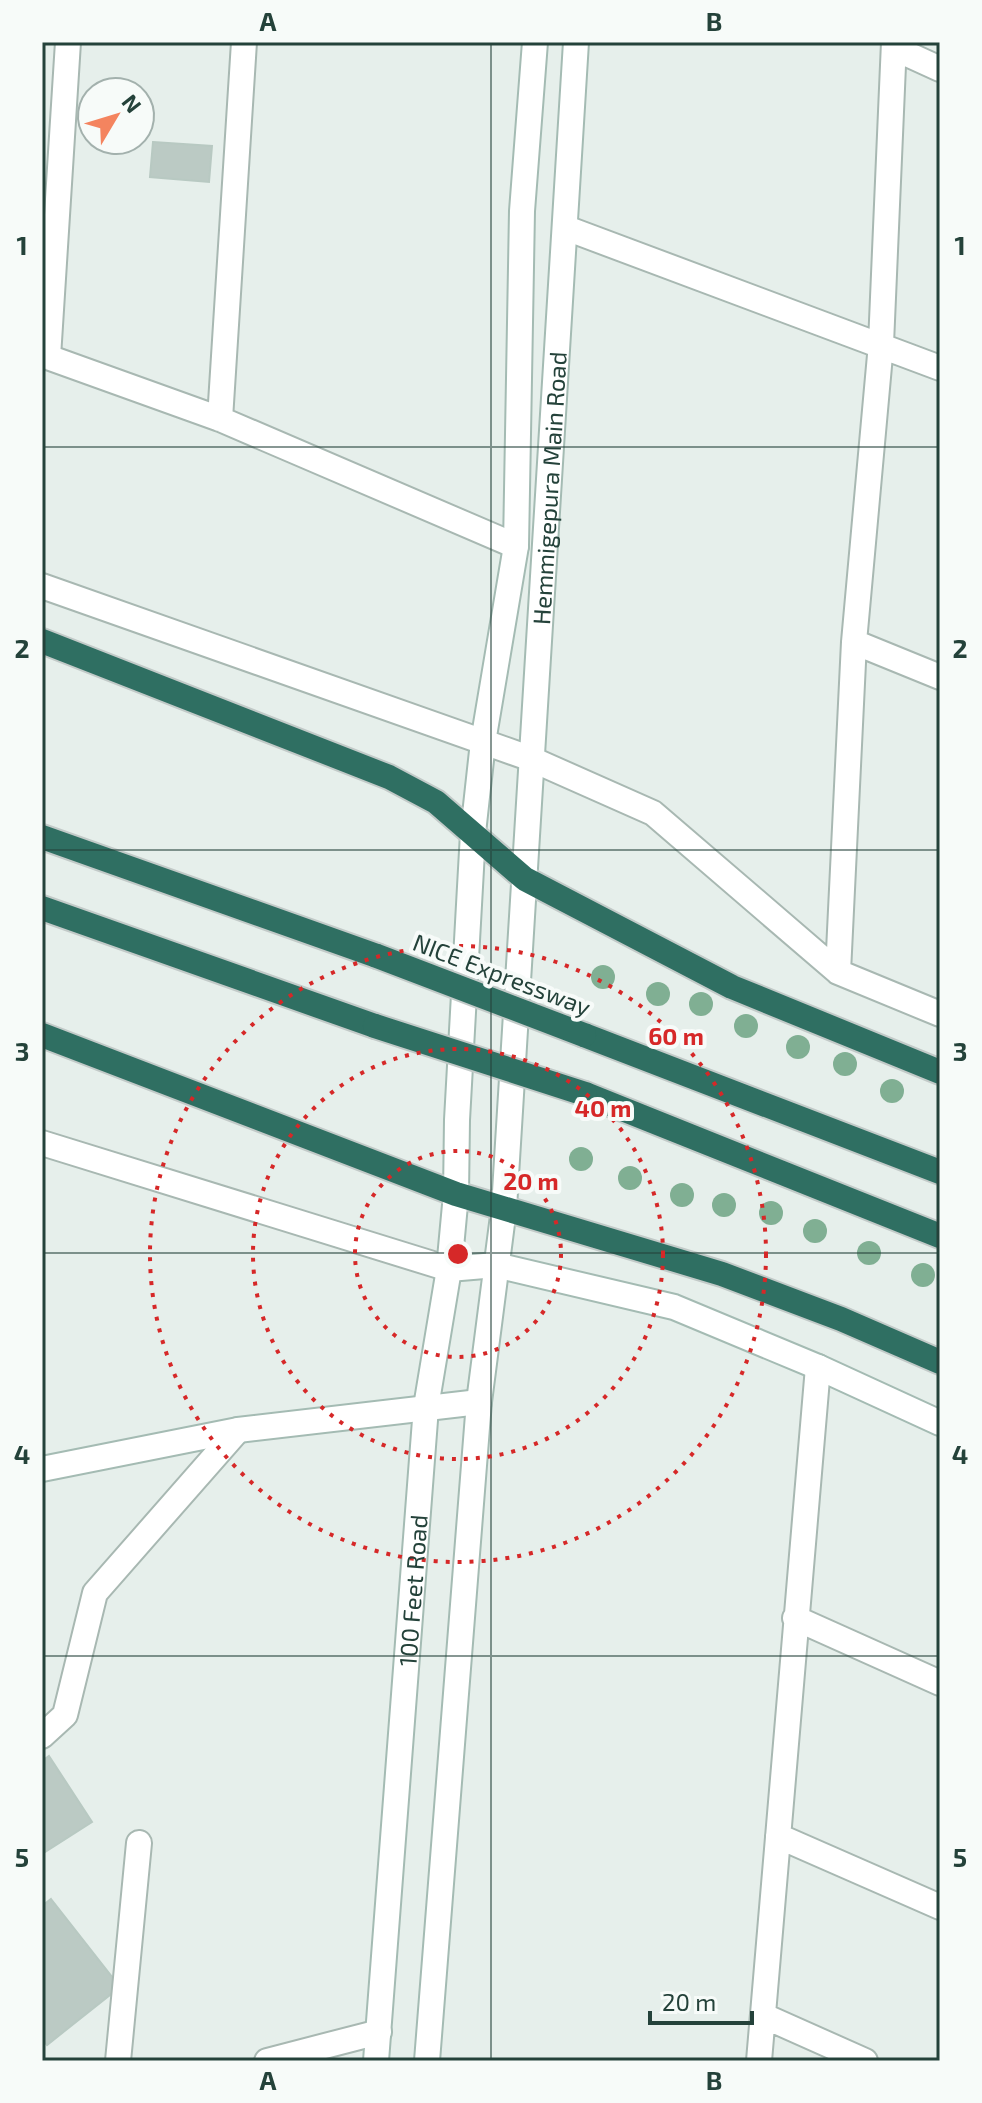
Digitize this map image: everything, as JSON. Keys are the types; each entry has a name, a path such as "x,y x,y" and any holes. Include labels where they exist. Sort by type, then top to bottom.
{"highway":[{"path":"42,641 389,777 436,802 525,879 732,987 940,1072"},
{"name":"NICE Expressway","path":"42,837 377,956 940,1172"},
{"path":"42,908 375,1026 585,1094 940,1236"},
{"path":"42,1035 456,1194 722,1274 841,1319 940,1362"}],"street":[{"path":"68,42 45,356 220,419 516,546"},
{"path":"220,419 244,42"},
{"name":"Hemmigepura Main Road","path":"457,1120 473,833 483,742 516,546 522,211 535,42"},
{"name":"Hemmigepura Main Road","path":"504,1208 522,935 529,758 538,691 576,42"},
{"path":"838,972 854,642 881,344 894,45 940,69"},
{"path":"566,228 940,368"},
{"path":"42,586 529,758 653,813 838,972 940,1014"},
{"path":"854,642 940,677"},
{"name":"100 Feet Road","path":"376,2061 426,1407 449,1269 456,1194 457,1120"},
{"path":"42,1143 449,1269 496,1265 674,1307 818,1367 940,1423"},
{"path":"427,2061 479,1402 504,1208"},
{"path":"759,2061 818,1367"},
{"path":"42,1469 238,1430 479,1402"},
{"path":"42,1736 65,1715 95,1593 238,1430"},
{"path":"795,1618 940,1683"},
{"path":"778,1836 940,1907"},
{"path":"118,2061 139,1843"},
{"path":"764,2016 865,2061"},
{"path":"267,2061 379,2032"}],"building":[{"path":"156,142 212,146 209,182 150,177"},
{"path":"49,1756 92,1822 42,1854 42,1761"},
{"path":"51,1899 120,1987 47,2045 42,2039 42,1906"}]}
